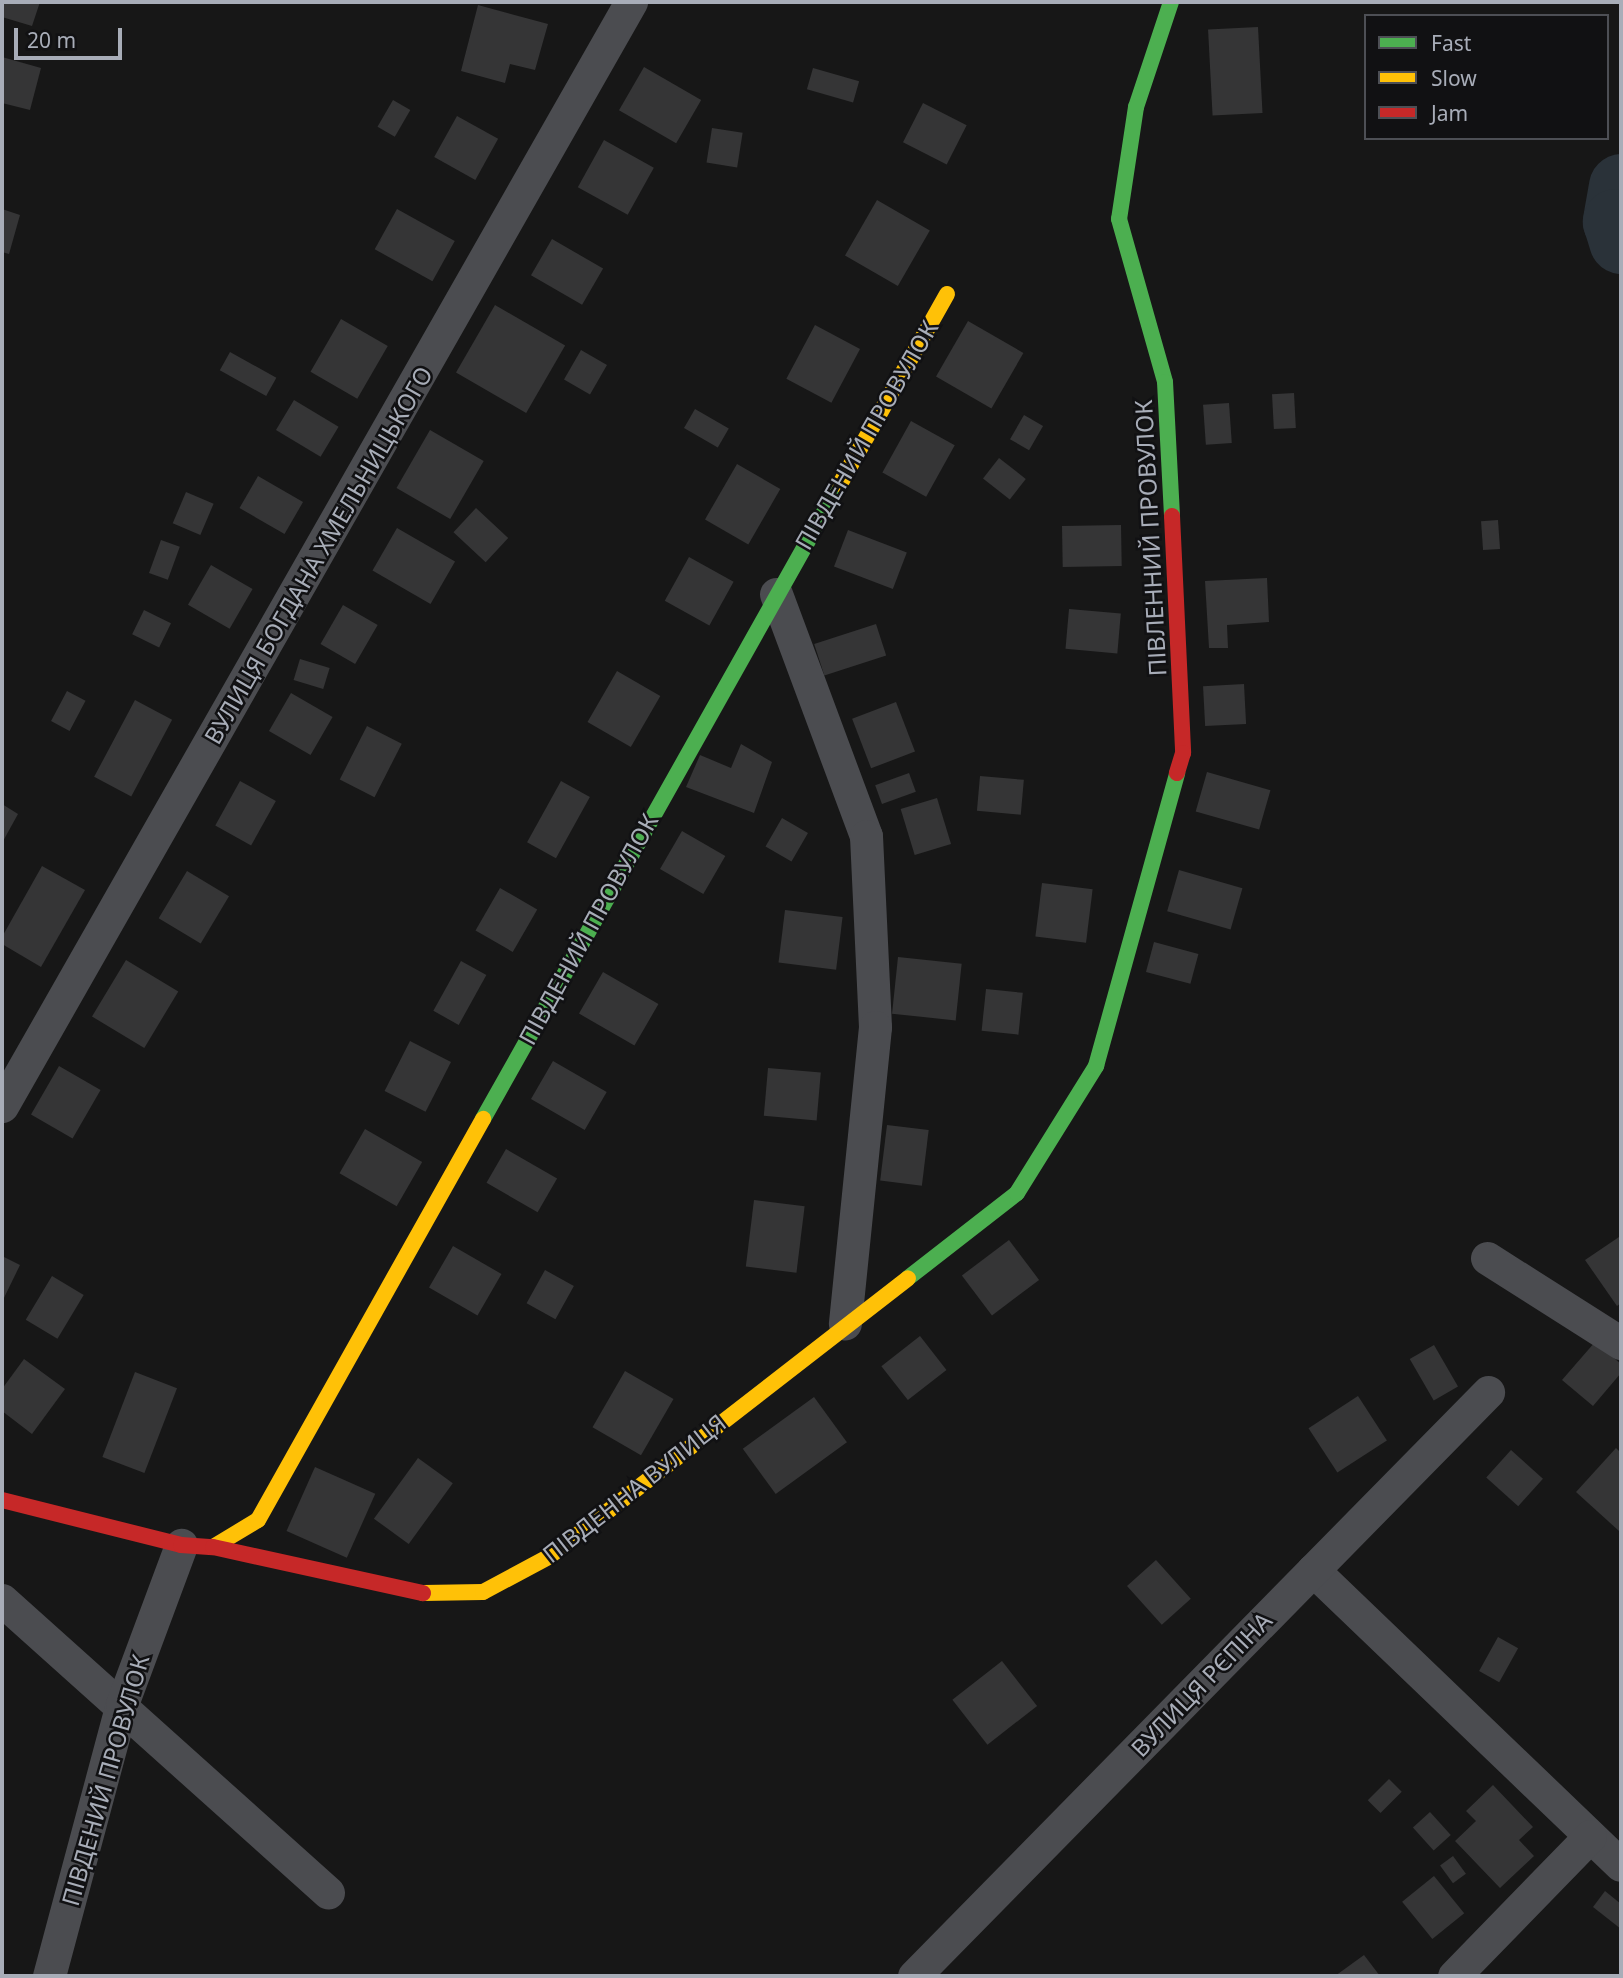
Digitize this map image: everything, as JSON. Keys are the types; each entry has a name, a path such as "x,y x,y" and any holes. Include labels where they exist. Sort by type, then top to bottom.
{"street":[{"name":"ВУЛИЦЯ БОГДАНА ХМЕЛЬНИЦЬКОГО","path":"2,1106 631,2"},
{"name":"ПІВЛЕННИЙ ПРОВУЛОК","path":"1096,1066 1183,753 1165,382 1119,219 1136,107 1170,5"},
{"name":"ПІВДЕНИЙ ПРОВУЛОК","path":"49,1976 122,1704 197,1546 258,1520 947,294"},
{"path":"776,594 866,836 875,1027 845,1323"},
{"name":"ПІВДЕННА ВУЛИЦЯ","path":"2,1500 197,1546 423,1592 483,1592 550,1556 845,1323 1017,1193 1096,1066"},
{"path":"1487,1258 1621,1343"},
{"name":"ВУЛИЦЯ РЄПІНА","path":"914,1976 1488,1392"},
{"path":"1313,1570 1621,1865"},
{"path":"2,1600 122,1704 328,1894"},
{"path":"1454,1976 1590,1836"}],"building":[{"path":"2,2 40,2 32,26 2,17"},
{"path":"478,5 548,24 535,70 510,64 505,83 461,71"},
{"path":"1258,27 1263,113 1213,115 1208,30"},
{"path":"2,57 41,68 30,110 2,103"},
{"path":"644,67 701,100 676,143 619,110"},
{"path":"813,68 859,81 853,102 807,89"},
{"path":"393,100 410,110 395,137 378,127"},
{"path":"923,103 967,125 947,164 903,142"},
{"path":"457,116 498,139 475,180 434,157"},
{"path":"712,128 743,133 737,167 707,163"},
{"path":"604,140 654,168 628,215 578,187"},
{"path":"877,200 930,230 898,286 845,255"},
{"path":"2,209 20,215 9,254 2,252"},
{"path":"397,209 455,241 432,281 375,249"},
{"path":"552,239 603,268 582,305 531,275"},
{"path":"495,305 565,346 526,413 456,373"},
{"path":"341,319 388,346 357,399 310,372"},
{"path":"968,321 1023,353 991,408 936,376"},
{"path":"815,325 860,349 831,403 786,379"},
{"path":"581,350 607,365 590,394 564,379"},
{"path":"230,352 276,378 266,396 220,370"},
{"path":"1294,393 1296,428 1274,429 1272,394"},
{"path":"294,400 339,427 321,457 276,430"},
{"path":"1229,403 1232,443 1206,445 1203,405"},
{"path":"695,409 729,428 718,448 684,428"},
{"path":"1024,415 1043,426 1029,450 1010,439"},
{"path":"911,421 955,445 926,497 882,473"},
{"path":"430,430 484,461 450,519 396,488"},
{"path":"999,458 1026,479 1010,499 983,478"},
{"path":"737,464 780,489 748,544 705,519"},
{"path":"258,476 303,502 285,534 240,508"},
{"path":"186,492 214,504 200,535 173,523"},
{"path":"476,508 508,538 486,562 453,532"},
{"path":"1498,520 1500,549 1483,550 1481,521"},
{"path":"1121,525 1122,566 1063,567 1062,526"},
{"path":"397,528 455,562 431,604 372,570"},
{"path":"848,530 907,553 893,589 834,566"},
{"path":"161,540 180,547 168,580 149,573"},
{"path":"689,557 734,582 709,625 665,601"},
{"path":"211,565 253,589 230,629 188,605"},
{"path":"1267,578 1269,622 1227,625 1228,648 1209,648 1205,581"},
{"path":"343,605 378,625 355,664 320,644"},
{"path":"1069,609 1121,614 1117,653 1066,649"},
{"path":"144,610 171,623 159,647 132,634"},
{"path":"876,624 886,655 824,675 814,644"},
{"path":"300,659 330,668 323,689 294,680"},
{"path":"617,671 660,696 631,747 588,722"},
{"path":"1244,684 1246,724 1205,726 1203,686"},
{"path":"67,691 86,701 70,731 51,721"},
{"path":"291,693 333,717 311,755 269,731"},
{"path":"135,700 172,720 131,797 94,777"},
{"path":"896,702 915,751 871,768 852,719"},
{"path":"367,726 402,744 375,797 340,779"},
{"path":"741,744 772,762 754,813 686,787 700,755 731,768"},
{"path":"1207,772 1270,790 1259,830 1196,811"},
{"path":"909,773 916,792 882,804 875,785"},
{"path":"980,776 1024,780 1021,815 977,811"},
{"path":"240,781 276,801 251,845 215,826"},
{"path":"561,781 590,797 556,858 527,842"},
{"path":"937,798 951,844 915,855 901,809"},
{"path":"2,804 18,814 2,843"},
{"path":"782,818 808,833 791,862 766,847"},
{"path":"682,831 725,856 703,894 660,869"},
{"path":"42,866 85,890 41,967 2,944 2,937"},
{"path":"1179,870 1242,888 1231,930 1167,911"},
{"path":"187,871 229,896 201,943 159,918"},
{"path":"1042,883 1093,889 1086,943 1035,937"},
{"path":"500,888 537,910 513,952 476,930"},
{"path":"785,910 843,917 836,970 779,963"},
{"path":"1154,942 1198,954 1190,984 1146,972"},
{"path":"898,957 962,964 956,1020 892,1014"},
{"path":"126,960 178,991 144,1048 92,1017"},
{"path":"461,961 486,975 459,1025 433,1011"},
{"path":"603,972 658,1004 634,1046 579,1014"},
{"path":"986,989 1023,993 1018,1035 982,1031"},
{"path":"410,1041 451,1062 426,1112 385,1091"},
{"path":"553,1061 607,1092 585,1130 531,1099"},
{"path":"59,1066 101,1090 73,1138 31,1114"},
{"path":"768,1068 821,1073 817,1120 764,1116"},
{"path":"887,1125 929,1130 922,1186 880,1181"},
{"path":"365,1129 422,1162 397,1206 340,1173"},
{"path":"506,1149 557,1178 538,1212 486,1183"},
{"path":"754,1200 805,1206 796,1273 746,1267"},
{"path":"1619,1237 1621,1303 1617,1306 1585,1260"},
{"path":"1009,1240 1039,1280 992,1315 962,1276"},
{"path":"453,1246 501,1274 477,1316 429,1288"},
{"path":"2,1256 20,1265 2,1302"},
{"path":"545,1270 574,1286 555,1319 527,1303"},
{"path":"52,1276 84,1295 57,1339 26,1320"},
{"path":"920,1336 946,1370 908,1400 881,1366"},
{"path":"1595,1342 1621,1364 1621,1373 1593,1406 1562,1380"},
{"path":"1434,1345 1458,1387 1434,1401 1410,1359"},
{"path":"24,1359 65,1389 32,1434 2,1411 2,1389"},
{"path":"625,1371 673,1399 641,1455 592,1427"},
{"path":"135,1372 177,1388 144,1473 102,1457"},
{"path":"1358,1396 1387,1440 1337,1473 1309,1428"},
{"path":"814,1397 847,1442 776,1494 743,1449"},
{"path":"1616,1448 1621,1453 1619,1531 1576,1492"},
{"path":"1511,1450 1543,1479 1518,1506 1486,1477"},
{"path":"418,1458 453,1483 409,1544 374,1519"},
{"path":"315,1467 375,1494 347,1558 287,1531"},
{"path":"1156,1560 1191,1599 1162,1625 1127,1586"},
{"path":"1498,1637 1518,1648 1499,1682 1479,1671"},
{"path":"1002,1661 1037,1706 987,1745 952,1700"},
{"path":"1389,1779 1402,1792 1381,1813 1368,1800"},
{"path":"1493,1785 1533,1827 1519,1840 1534,1856 1500,1888 1455,1841 1476,1821 1466,1811"},
{"path":"1430,1812 1451,1835 1434,1850 1413,1827"},
{"path":"1453,1856 1466,1874 1453,1883 1440,1865"},
{"path":"1434,1876 1464,1913 1432,1939 1402,1902"},
{"path":"1605,1891 1621,1904 1621,1929 1593,1907"},
{"path":"1364,1955 1380,1976 1335,1976"}],"waterway":[{"path":"1621,186 1615,221 1621,241"}],"traffic: fast":[{"path":"1171,2 1136,107 1119,219 1165,382 1172,516"},
{"path":"483,1119 840,484"},
{"path":"908,1278 1017,1193 1096,1066 1177,773"}],"traffic: slow":[{"path":"840,484 947,294"},
{"path":"213,1547 258,1520 483,1119"},
{"path":"423,1593 483,1592 550,1556 908,1278"}],"traffic: jam":[{"path":"1172,516 1183,753 1177,773"},
{"path":"2,1500 181,1545 213,1547 423,1593"}]}
